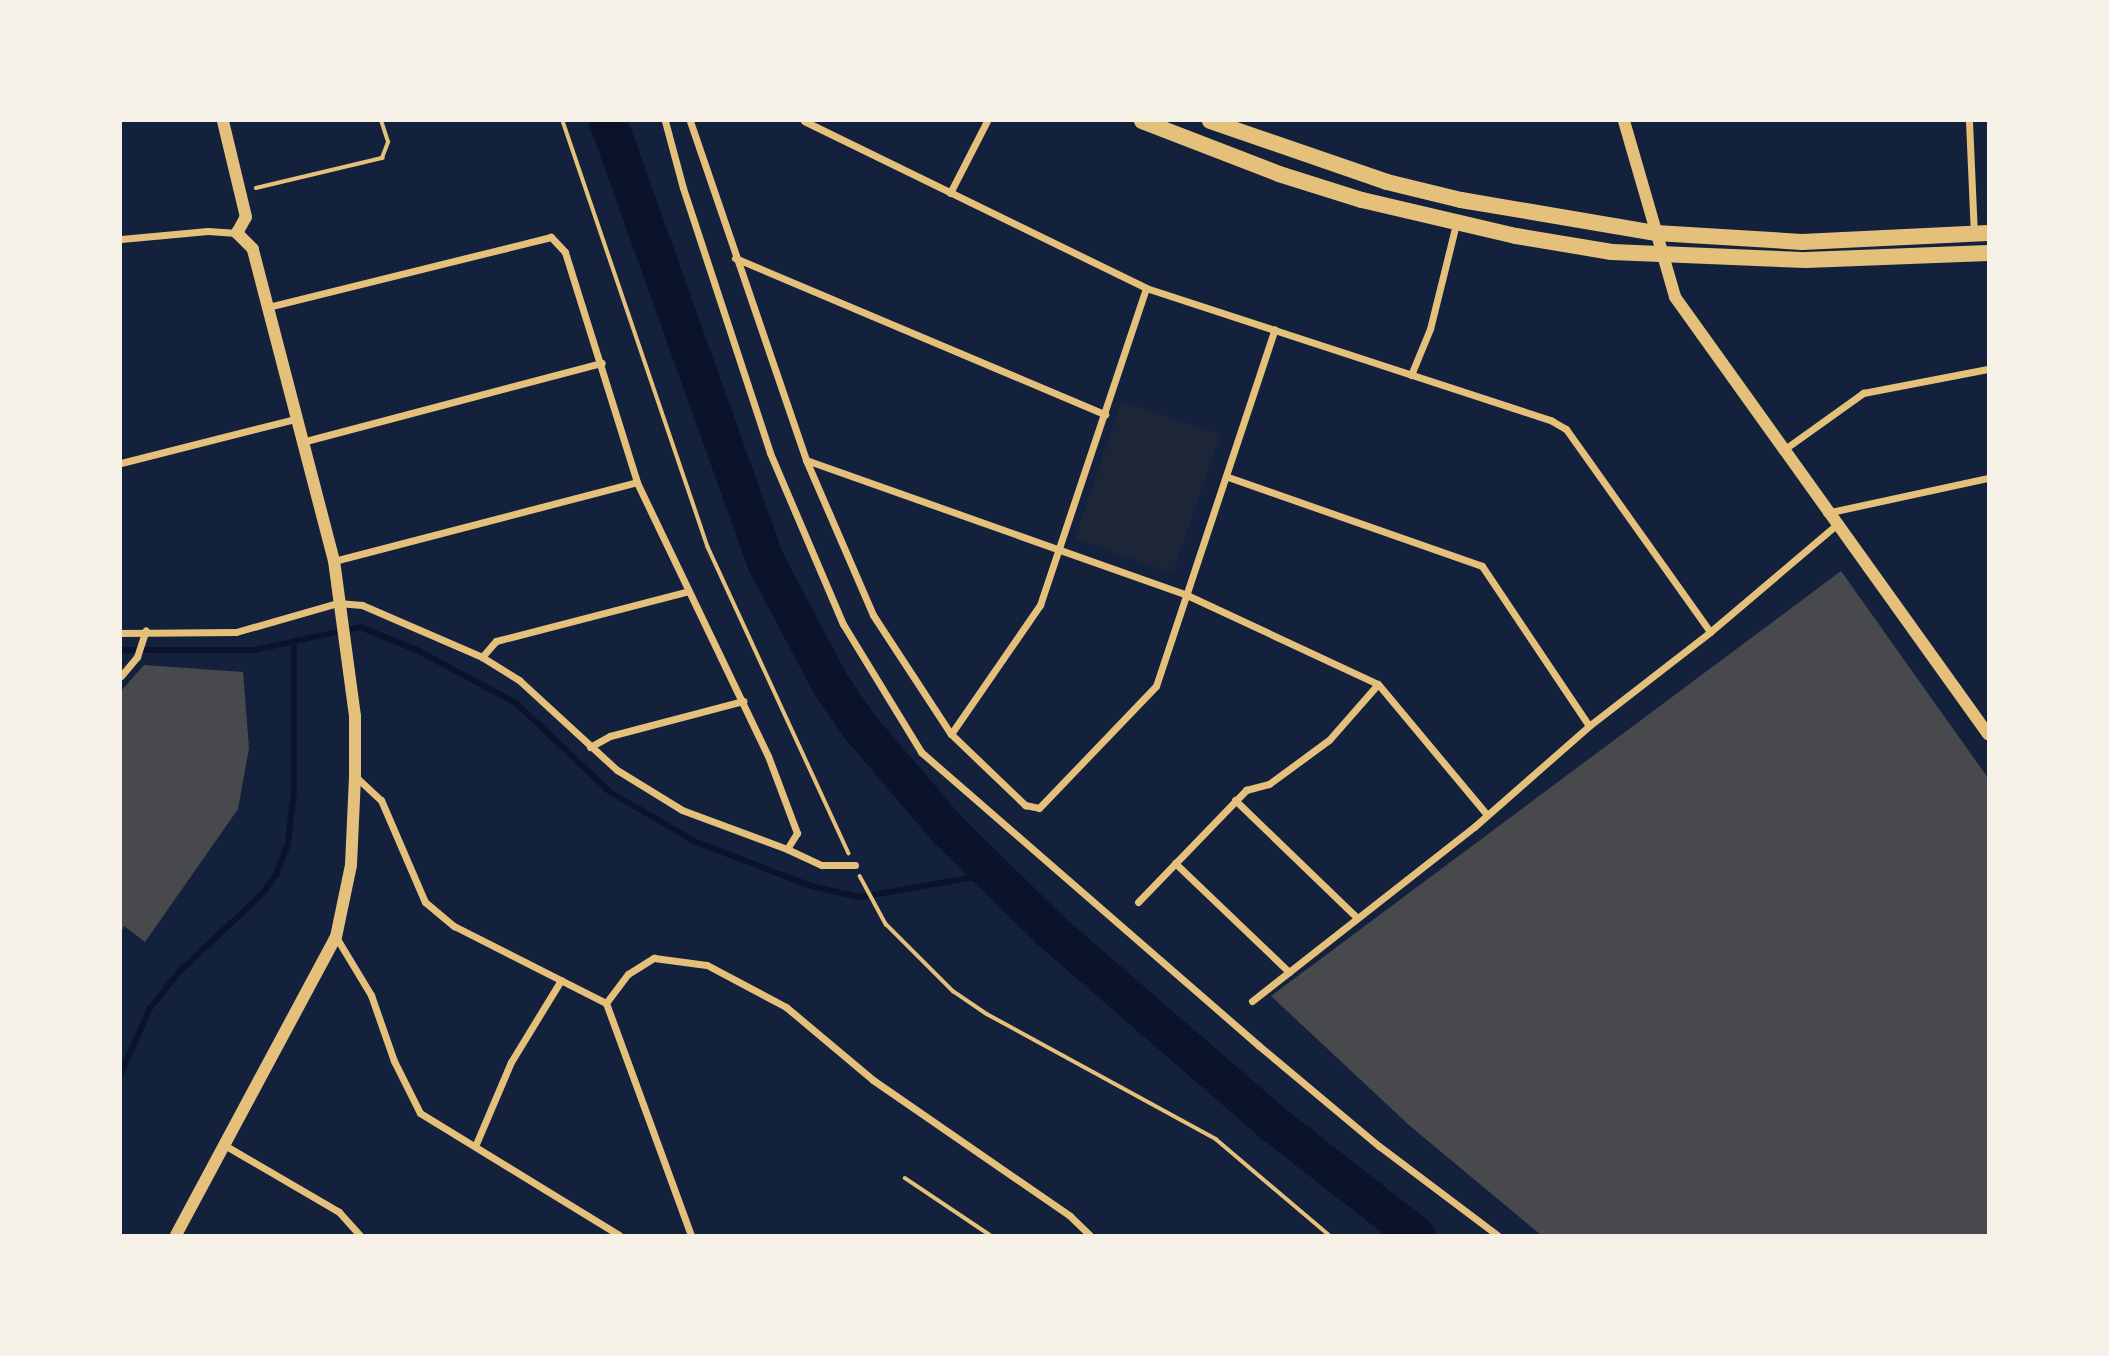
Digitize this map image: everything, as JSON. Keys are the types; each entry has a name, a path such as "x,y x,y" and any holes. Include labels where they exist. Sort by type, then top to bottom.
{"highway":[{"path":"1142,121 1279,174 1456,223 1612,252 1806,260 1988,253"},
{"path":"1210,121 1387,182 1461,200 1656,233 1802,242 1981,233"}],"street":[{"path":"223,121 246,217 237,233"},
{"path":"666,121 683,188 771,453 843,624 921,752 973,801 1268,1053 1379,1146 1497,1235"},
{"path":"690,121 806,460 873,615 951,734 1025,805 1039,808 1156,686 1189,596 1275,329"},
{"path":"804,121 1146,288 1275,329 1566,429 1710,632"},
{"path":"950,192 987,121"},
{"path":"1624,121 1656,233 1659,254 1675,297 1825,513 1988,734"},
{"path":"1969,121 1981,233"},
{"path":"1411,375 1430,329 1456,223"},
{"path":"121,239 208,231 237,233 253,249 334,561 355,716 351,865 336,937 176,1235"},
{"path":"268,307 551,237 565,252 637,482 743,701 791,809 796,833 787,849"},
{"path":"735,258 1105,414"},
{"path":"951,734 1040,605 1146,288"},
{"path":"302,442 601,363"},
{"path":"1781,451 1863,393 1988,369"},
{"path":"121,463 295,419"},
{"path":"806,460 1189,596 1378,684 1487,815"},
{"path":"1228,477 1482,566 1589,726"},
{"path":"1825,513 1988,478"},
{"path":"334,561 637,482"},
{"path":"1252,1001 1487,815 1589,726 1710,632 1835,526"},
{"path":"482,657 496,641 689,591"},
{"path":"121,633 146,630 236,632 362,605 482,657 545,701 617,770 682,810 822,865 855,865"},
{"path":"121,676 137,657 146,630"},
{"path":"1138,902 1245,790 1269,784 1329,740 1378,684"},
{"path":"590,747 610,736 743,701"},
{"path":"355,776 381,800 425,902 454,926 606,1003 691,1235"},
{"path":"1236,800 1357,918"},
{"path":"1175,863 1289,972"},
{"path":"336,937 371,995 394,1060 420,1113 476,1144 619,1235"},
{"path":"606,1003 628,974 654,958 707,965 786,1007 873,1080 1070,1216 1090,1235"},
{"path":"476,1144 511,1062 561,981"},
{"path":"226,1146 339,1212 360,1235"}],"path":[{"path":"240,192 382,158 388,142 381,121"},
{"path":"563,121 708,547 855,865 886,924 953,991 1216,1139 1329,1235"},
{"path":"905,1178 990,1235"}],"shaded area":[{"path":"1122,401 1220,435 1173,573 1074,539"}],"building":[{"path":"1841,571 1988,778 1988,1235 1541,1235 1410,1126 1271,996"},
{"path":"144,665 243,672 249,748 238,809 145,942 124,926 121,932 121,691"}],"waterway":[{"path":"608,121 767,564 831,685 860,727 947,829 1051,931 1275,1125 1416,1235"},
{"path":"121,650 254,650 360,627 417,650 516,703 610,792 696,842 811,886 860,897 992,874"},
{"path":"121,1073 150,1008 180,971 261,895 276,875 288,843 294,790 294,643"}]}
